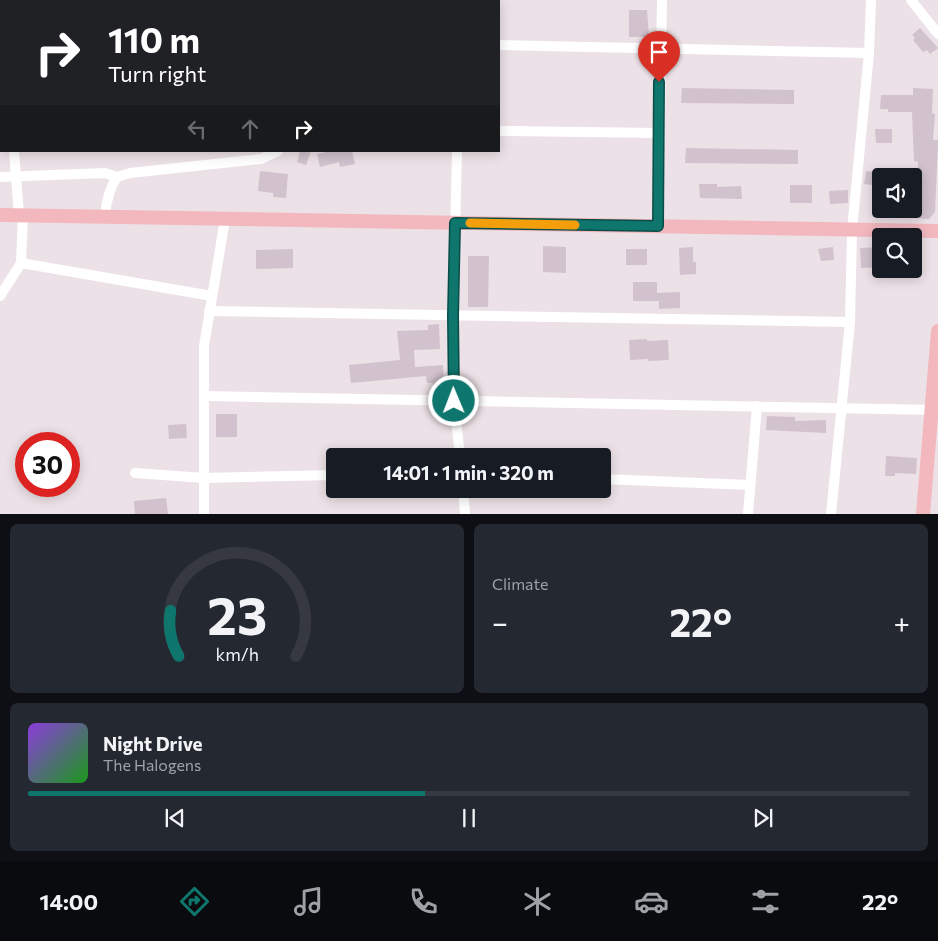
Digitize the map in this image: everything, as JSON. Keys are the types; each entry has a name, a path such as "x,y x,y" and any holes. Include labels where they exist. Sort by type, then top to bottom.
{"street":[{"path":"658,226 658,134 662,0"},
{"path":"831,514 850,322 852,230 869,53 872,0"},
{"path":"911,0 938,34"},
{"path":"500,45 869,53"},
{"path":"500,131 658,134"},
{"path":"0,296 21,263 21,215 15,176 14,152"},
{"path":"0,177 105,173 118,176 130,173 261,159 276,152"},
{"path":"457,152 453,316 454,401 459,448"},
{"path":"105,217 110,187 118,176"},
{"path":"0,215 938,231"},
{"path":"204,514 204,346 225,219"},
{"path":"21,263 212,296"},
{"path":"209,311 850,322"},
{"path":"923,514 935,410 938,331"},
{"path":"204,396 935,410"},
{"path":"748,514 757,406"},
{"path":"135,473 204,478 326,476"},
{"path":"611,479 750,485"},
{"path":"464,498 466,514"}],"building":[{"path":"629,10 647,10 649,37 629,37"},
{"path":"920,28 938,48 930,54 927,50 923,52 913,40 915,38 912,35"},
{"path":"682,88 794,90 794,104 681,103"},
{"path":"913,88 933,89 932,113 935,114 933,140 938,140 938,144 935,212 929,219 912,218 922,218 922,168 918,168 918,162 914,161 912,112 888,112 888,109 880,109 881,95 913,95"},
{"path":"875,129 892,129 892,143 876,143"},
{"path":"686,148 798,150 798,164 685,163"},
{"path":"300,152 311,152 306,165 297,162"},
{"path":"352,152 355,164 340,167 339,162 320,167 317,154"},
{"path":"260,171 288,174 286,198 273,197 273,193 258,191"},
{"path":"866,171 872,172 872,185 864,184"},
{"path":"699,184 717,184 717,187 741,186 742,199 700,198"},
{"path":"790,185 812,185 812,203 790,203"},
{"path":"848,190 848,203 830,204 829,191"},
{"path":"543,246 566,247 566,273 543,272"},
{"path":"693,247 693,262 696,262 696,274 680,275 679,248"},
{"path":"833,247 834,260 821,261 818,249"},
{"path":"872,247 872,267 861,268 860,248"},
{"path":"293,249 293,268 256,269 256,250"},
{"path":"626,249 647,249 647,265 626,265"},
{"path":"468,256 489,256 488,307 468,307"},
{"path":"633,282 657,282 657,293 680,292 680,308 659,309 659,301 633,301"},
{"path":"439,324 440,349 414,350 415,367 443,365 444,386 433,386 433,383 427,383 426,376 351,383 349,365 400,360 397,331 428,330 428,325"},
{"path":"647,339 647,341 668,340 669,360 630,360 629,340"},
{"path":"216,414 237,414 237,437 216,437"},
{"path":"767,416 795,417 795,421 826,420 826,433 766,430"},
{"path":"186,424 187,438 169,439 168,425"},
{"path":"886,456 917,458 916,474 895,473 895,476 885,476"},
{"path":"166,498 168,514 135,514 134,501"}],"slow traffic":[{"path":"470,223 575,225"}],"route":[{"path":"454,401 455,223 658,226 659,82"}]}
